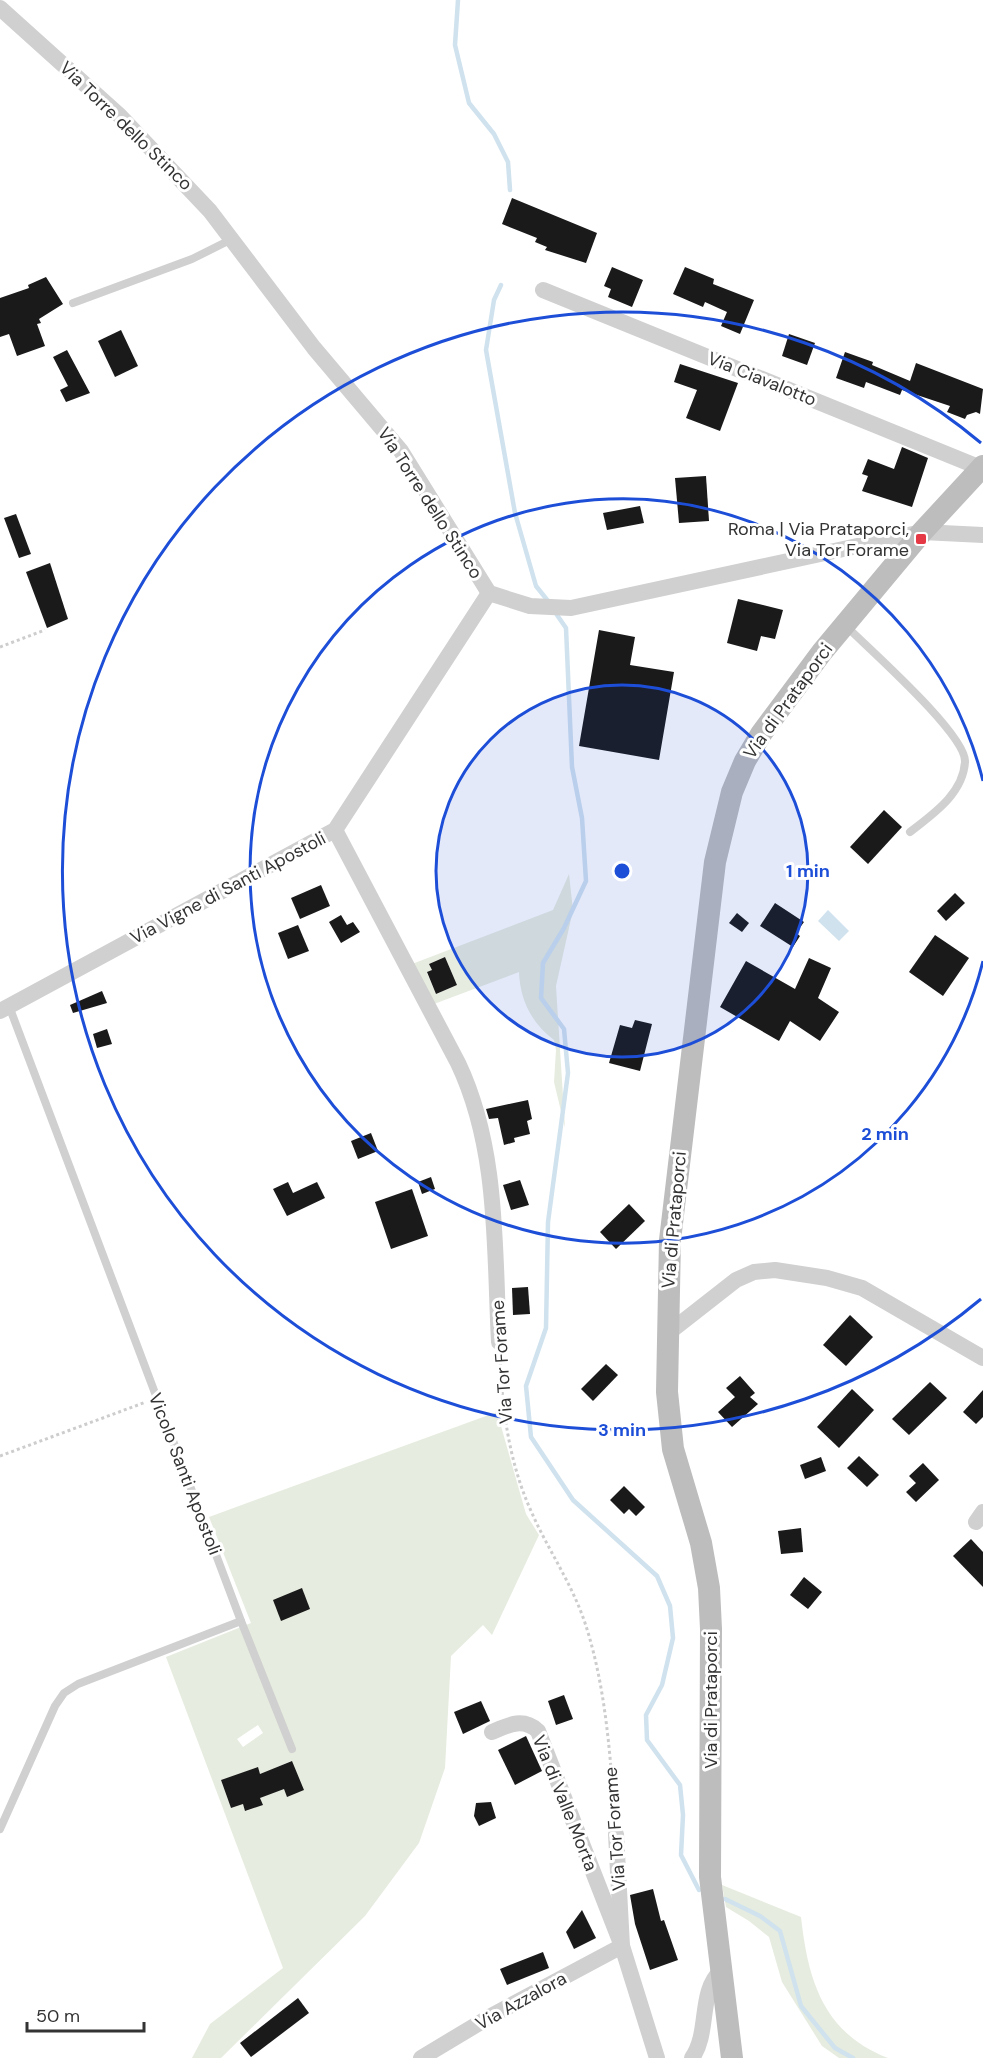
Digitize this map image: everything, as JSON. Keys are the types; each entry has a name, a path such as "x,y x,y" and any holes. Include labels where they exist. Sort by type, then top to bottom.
{"street":[{"name":"Via Torre dello Stinco","path":"0,8 133,129 233,239 314,348 401,452 489,593 541,608 580,607 922,532 983,535"},
{"name":"Via Ciavalotto","path":"543,290 982,467"},
{"name":"Via di Prataporci","path":"732,2058 710,1865 710,1600 701,1543 671,1439 667,1402 668,1268 675,1186 713,878 724,819 734,786 752,748 787,698 844,625 922,532 982,467"},
{"name":"Via Vigne di Santi Apostoli","path":"5,1009 335,830 489,593"},
{"name":"Via Tor Forame","path":"335,830 458,1063 471,1095 491,1179 499,1342"},
{"path":"667,1334 736,1280 754,1272 775,1270 827,1278 862,1288 983,1358"},
{"name":"Via di Valle Morta","path":"492,1732 519,1722 532,1726 538,1731 622,1946 657,2058"},
{"name":"Via Tor Forame","path":"616,1834 622,1946"},
{"name":"Via Azzalora","path":"421,2058 499,2012 622,1946"},
{"path":"692,2058 703,2034 712,1984 721,1971"}],"lane":[{"path":"73,303 192,259 233,239"},
{"path":"844,625 950,729 964,752 964,770 948,800 909,832"},
{"name":"Vicolo Santi Apostoli","path":"5,1009 292,1749"},
{"path":"0,1829 55,1706 64,1693 78,1684 241,1621"}],"path":[{"path":"0,647 45,630"},
{"name":"Via Tor Forame","path":"499,1342 504,1422 524,1493 534,1518 577,1602 599,1676 607,1719 616,1834"},
{"path":"0,1456 156,1398"}],"shaded area":[{"path":"569,874 573,910 556,986 565,1128 554,1082 556,1050 554,1040 539,1026 528,1010 524,1001 519,972 434,1004 412,964 553,910","holes":["445,957 457,985 436,994 427,973 432,970 429,964"]},
{"path":"497,1412 526,1514 539,1535 492,1635 483,1625 451,1656 445,1768 419,1843 365,1916 221,2058 192,2058 210,2024 283,1968 166,1657 251,1623 209,1517","holes":["258,1725 263,1733 243,1747 237,1739","291,1761 303,1790 287,1796 275,1768","258,1768 267,1795 260,1798 262,1805 246,1811 243,1804 231,1808 221,1780"]},
{"path":"722,1885 801,1917 808,1962 823,2002 848,2034 866,2047 888,2058 839,2058 822,2046 782,1982 769,1937 726,1907"}],"water":[{"path":"828,910 849,931 839,941 818,921"}],"building":[{"path":"512,198 597,233 586,263 545,250 547,247 535,242 537,238 502,224"},
{"path":"612,267 643,280 632,307 608,297 611,289 604,286"},
{"path":"685,267 714,279 713,284 754,300 740,334 721,326 727,312 705,302 703,307 673,294"},
{"path":"46,277 63,304 39,319 41,323 37,324 45,346 17,356 9,334 0,337 0,298 29,288 28,285"},
{"path":"121,330 138,366 115,377 98,341"},
{"path":"789,334 815,343 807,365 782,356"},
{"path":"67,350 90,393 66,402 60,390 68,386 53,357"},
{"path":"845,352 873,362 872,365 910,381 916,363 983,389 980,414 976,412 967,415 965,419 947,412 950,406 902,390 900,395 866,382 864,388 836,378"},
{"path":"680,364 738,383 720,431 686,418 697,390 674,382"},
{"path":"902,447 928,458 912,507 862,491 868,476 862,474 868,459 894,469"},
{"path":"706,476 709,521 679,523 675,478"},
{"path":"640,506 644,523 607,530 603,513"},
{"path":"16,514 31,554 19,558 4,518"},
{"path":"50,563 68,619 47,628 26,572"},
{"path":"738,599 783,610 775,639 761,636 757,651 727,643"},
{"path":"599,630 635,637 630,665 674,672 659,760 579,746"},
{"path":"884,810 902,827 868,864 850,847"},
{"path":"321,885 330,906 300,919 291,898"},
{"path":"955,893 965,903 946,921 937,911"},
{"path":"775,903 804,922 796,933 800,936 793,947 760,926"},
{"path":"737,913 749,923 742,932 729,923"},
{"path":"341,915 347,925 353,922 360,932 341,943 329,922"},
{"path":"298,925 309,951 288,959 278,933"},
{"path":"935,935 969,958 943,996 909,972"},
{"path":"445,957 457,985 436,994 427,972 432,970 429,964"},
{"path":"809,958 831,968 818,998 839,1012 820,1041 790,1021 779,1041 720,1007 746,961 795,989"},
{"path":"102,991 107,1003 73,1013 70,1005"},
{"path":"635,1020 652,1024 640,1071 609,1063 620,1025 632,1028"},
{"path":"107,1029 112,1044 97,1048 93,1034"},
{"path":"528,1100 532,1119 527,1121 530,1134 514,1138 515,1142 504,1145 498,1118 489,1119 486,1109"},
{"path":"371,1133 378,1151 358,1159 351,1141"},
{"path":"431,1177 435,1189 422,1194 418,1182"},
{"path":"520,1180 529,1205 511,1210 503,1185"},
{"path":"288,1182 293,1193 317,1182 325,1198 287,1216 273,1189"},
{"path":"412,1189 428,1236 391,1249 375,1202"},
{"path":"629,1204 645,1221 616,1249 600,1232"},
{"path":"528,1287 530,1314 513,1315 512,1288"},
{"path":"850,1315 873,1337 846,1366 823,1345"},
{"path":"606,1364 618,1375 593,1401 581,1389"},
{"path":"740,1376 755,1393 750,1397 758,1404 732,1427 718,1412 735,1397 726,1388"},
{"path":"930,1382 947,1398 909,1435 892,1419"},
{"path":"852,1389 874,1410 839,1448 817,1427"},
{"path":"983,1390 983,1417 976,1424 963,1412"},
{"path":"859,1456 879,1475 867,1487 847,1468"},
{"path":"821,1457 826,1471 805,1479 800,1465"},
{"path":"923,1463 939,1480 916,1502 906,1492 916,1483 909,1476"},
{"path":"624,1486 645,1507 636,1516 629,1509 624,1514 610,1500"},
{"path":"801,1528 803,1552 781,1554 778,1531"},
{"path":"971,1539 983,1552 983,1587 953,1556"},
{"path":"804,1577 822,1592 808,1609 790,1595"},
{"path":"302,1588 310,1609 281,1621 273,1600"},
{"path":"564,1695 573,1719 556,1725 548,1701"},
{"path":"481,1701 490,1721 463,1734 454,1712"},
{"path":"526,1736 542,1771 515,1785 498,1750"},
{"path":"292,1761 304,1790 287,1797 284,1789 260,1798 263,1805 245,1811 243,1804 231,1808 221,1780 258,1767 260,1774"},
{"path":"491,1802 496,1818 479,1826 474,1816 476,1803"},
{"path":"653,1889 661,1921 664,1920 678,1960 650,1970 635,1924 630,1895"},
{"path":"582,1910 596,1938 574,1949 566,1932"},
{"path":"543,1952 549,1968 507,1985 500,1969"},
{"path":"298,1998 309,2013 251,2057 240,2043"}],"waterway":[{"path":"458,0 455,45 469,103 494,134 508,162 510,190"},
{"path":"501,285 494,300 486,350 515,513 536,586 548,601"},
{"path":"557,615 566,628 572,767 582,818 586,881 564,928 543,963 541,998 564,1029 568,1073 548,1222 546,1328 526,1386 531,1437 573,1500 657,1576 670,1606 673,1638 662,1685 646,1715 647,1740 680,1785 683,1815 681,1855 699,1890"},
{"path":"725,1899 760,1916 780,1931 801,2006 835,2048 853,2058"}],"place":[{"name":"Roma | Via Prataporci, Via Tor Forame","path":"921,539"}]}
